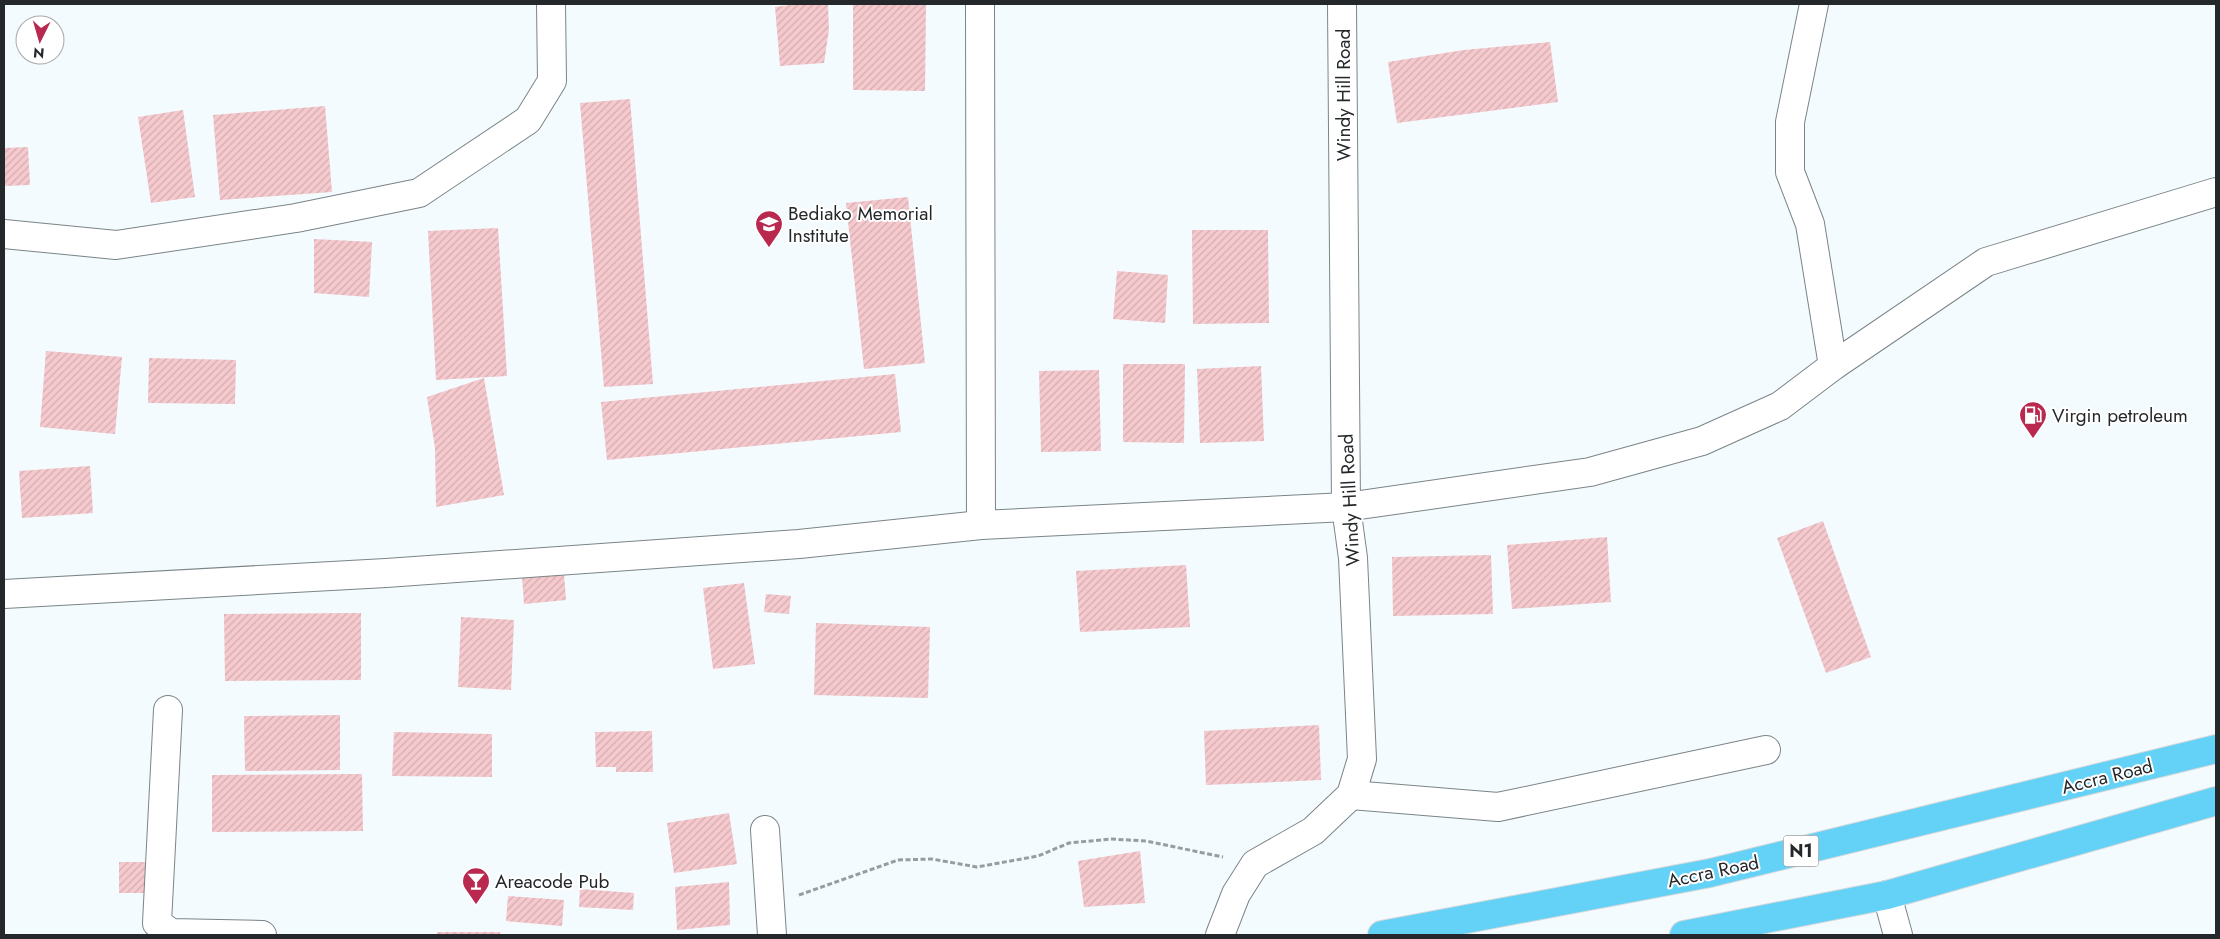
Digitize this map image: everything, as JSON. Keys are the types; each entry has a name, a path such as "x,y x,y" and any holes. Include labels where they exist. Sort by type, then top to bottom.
{"highway":[{"name":"Accra Road","path":"1382,935 1710,873 2216,749"},
{"path":"1684,935 1887,895 2216,801"}],"street":[{"path":"4,234 116,245 296,218 419,193 528,120 552,81 551,4"},
{"path":"980,4 981,525"},
{"name":"Windy Hill Road","path":"1220,935 1236,894 1255,864 1314,831 1351,795 1362,759 1353,558 1346,507 1342,4"},
{"path":"1814,4 1790,122 1790,172 1810,224 1833,366"},
{"path":"4,594 386,573 799,544 981,525 1346,507 1590,472 1702,441 1780,406 1833,366 1986,262 2216,192"},
{"path":"168,710 157,924 171,933 262,935"},
{"path":"1351,795 1498,806 1766,750"},
{"path":"765,830 772,935"},
{"path":"1887,895 1898,935"}],"path":[{"path":"770,904 898,860 932,859 977,867 1038,856 1069,843 1111,839 1146,841 1255,864"}],"building":[{"path":"797,4 828,4 829,30 824,63 780,66 775,7"},
{"path":"853,4 926,5 925,91 853,90"},
{"path":"1550,42 1558,102 1397,123 1388,62 1464,50"},
{"path":"630,99 653,384 604,387 580,103"},
{"path":"325,106 332,192 220,200 213,115"},
{"path":"183,110 195,197 151,203 138,117"},
{"path":"28,147 30,185 4,186 4,148"},
{"path":"908,197 925,363 864,369 846,203"},
{"path":"498,228 507,376 436,380 428,231"},
{"path":"1192,230 1268,230 1269,323 1193,324"},
{"path":"314,239 372,242 369,297 314,293"},
{"path":"1117,271 1168,275 1165,323 1113,319"},
{"path":"46,351 122,357 115,434 40,427"},
{"path":"149,358 236,360 235,404 148,403"},
{"path":"1123,364 1185,364 1184,443 1123,442"},
{"path":"1261,366 1264,441 1200,443 1197,369"},
{"path":"1099,370 1101,451 1041,452 1039,371"},
{"path":"895,374 901,432 607,460 601,402"},
{"path":"484,378 504,495 436,507 435,448 427,397"},
{"path":"90,466 93,513 22,518 19,471"},
{"path":"1823,521 1871,657 1826,673 1777,538"},
{"path":"1607,537 1611,602 1512,609 1507,545"},
{"path":"1491,555 1493,614 1393,616 1392,557"},
{"path":"1186,565 1190,627 1080,632 1076,571"},
{"path":"564,574 566,600 524,604 522,577"},
{"path":"744,583 755,664 713,669 703,588"},
{"path":"766,594 791,596 789,614 764,612"},
{"path":"361,613 361,680 225,681 224,614"},
{"path":"461,617 514,620 511,690 458,687"},
{"path":"816,623 930,627 928,698 814,695"},
{"path":"340,715 340,770 245,771 244,716"},
{"path":"1319,725 1321,780 1206,785 1204,731"},
{"path":"652,731 653,772 616,772 616,767 596,767 595,732"},
{"path":"394,732 492,734 492,777 392,776"},
{"path":"362,774 363,831 212,832 212,775"},
{"path":"729,813 737,864 674,873 667,823"},
{"path":"1140,851 1145,903 1084,907 1078,861"},
{"path":"119,862 146,862 146,893 119,893"},
{"path":"729,882 730,925 677,930 675,887"},
{"path":"580,889 634,893 633,910 579,907"},
{"path":"508,896 564,900 562,926 506,921"},
{"path":"437,932 500,932 500,935 437,935"}],"place":[{"name":"Bediako Memorial Institute","path":"769,248"},
{"name":"Virgin petroleum","path":"2033,439"},
{"name":"Areacode Pub","path":"476,905"}]}
